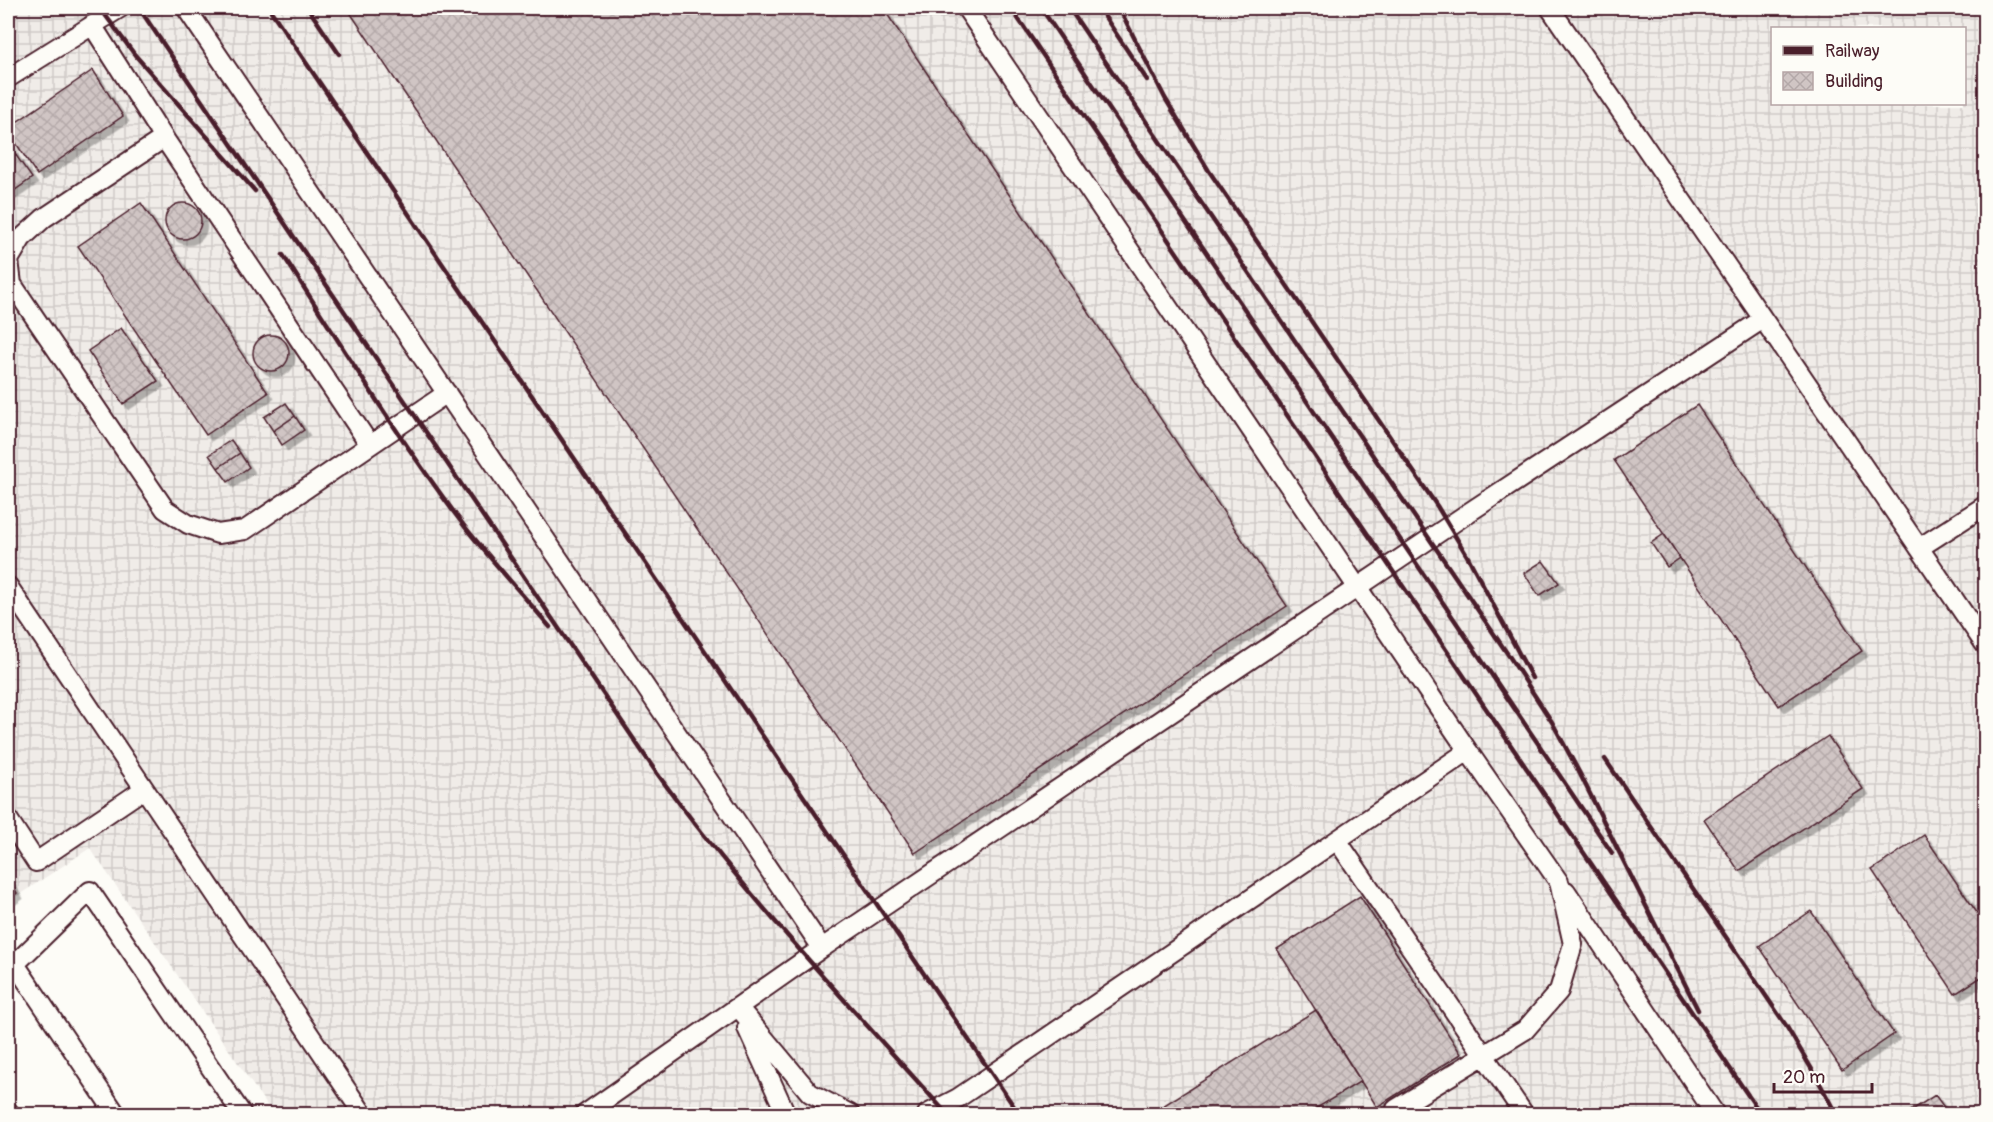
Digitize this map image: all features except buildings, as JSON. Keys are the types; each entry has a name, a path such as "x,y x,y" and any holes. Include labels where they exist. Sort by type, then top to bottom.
{"lane":[{"path":"8,78 120,8"},
{"path":"186,8 822,948"},
{"path":"966,8 1715,1114"},
{"path":"1550,8 1986,646"},
{"path":"92,25 164,138 370,446"},
{"path":"164,138 44,219 22,238 9,260 12,284 165,509 188,524 218,534 245,530 447,393"},
{"path":"585,1114 822,948 1357,587 1763,319"},
{"path":"1919,548 1986,505"},
{"path":"8,586 363,1114"},
{"path":"927,1114 958,1098 1468,751"},
{"path":"8,819 36,862 144,789"},
{"path":"1337,840 1524,1114"},
{"path":"1396,1109 1525,1030 1559,991 1574,944 1559,882"},
{"path":"116,1114 11,967 90,891 242,1114"},
{"path":"738,1007 786,1114"},
{"path":"738,1007 810,1093 850,1114"}],"shaded area":[{"path":"8,8 1985,8 1985,1114 273,1114 90,848 8,902"}],"railway":[{"path":"100,8 135,55 255,191"},
{"path":"139,8 656,772 760,904 947,1114"},
{"path":"269,8 1019,1114"},
{"path":"308,8 339,54"},
{"path":"1011,8 1748,1095"},
{"path":"1041,8 1612,853"},
{"path":"1069,8 1552,722 1698,1010"},
{"path":"1099,8 1147,80"},
{"path":"1119,8 1165,98 1209,171 1437,506 1469,559 1532,678"},
{"path":"283,255 417,461 475,540 550,627"},
{"path":"1605,759 1785,1024 1836,1114"},
{"path":"1743,1088 1761,1114"}]}
